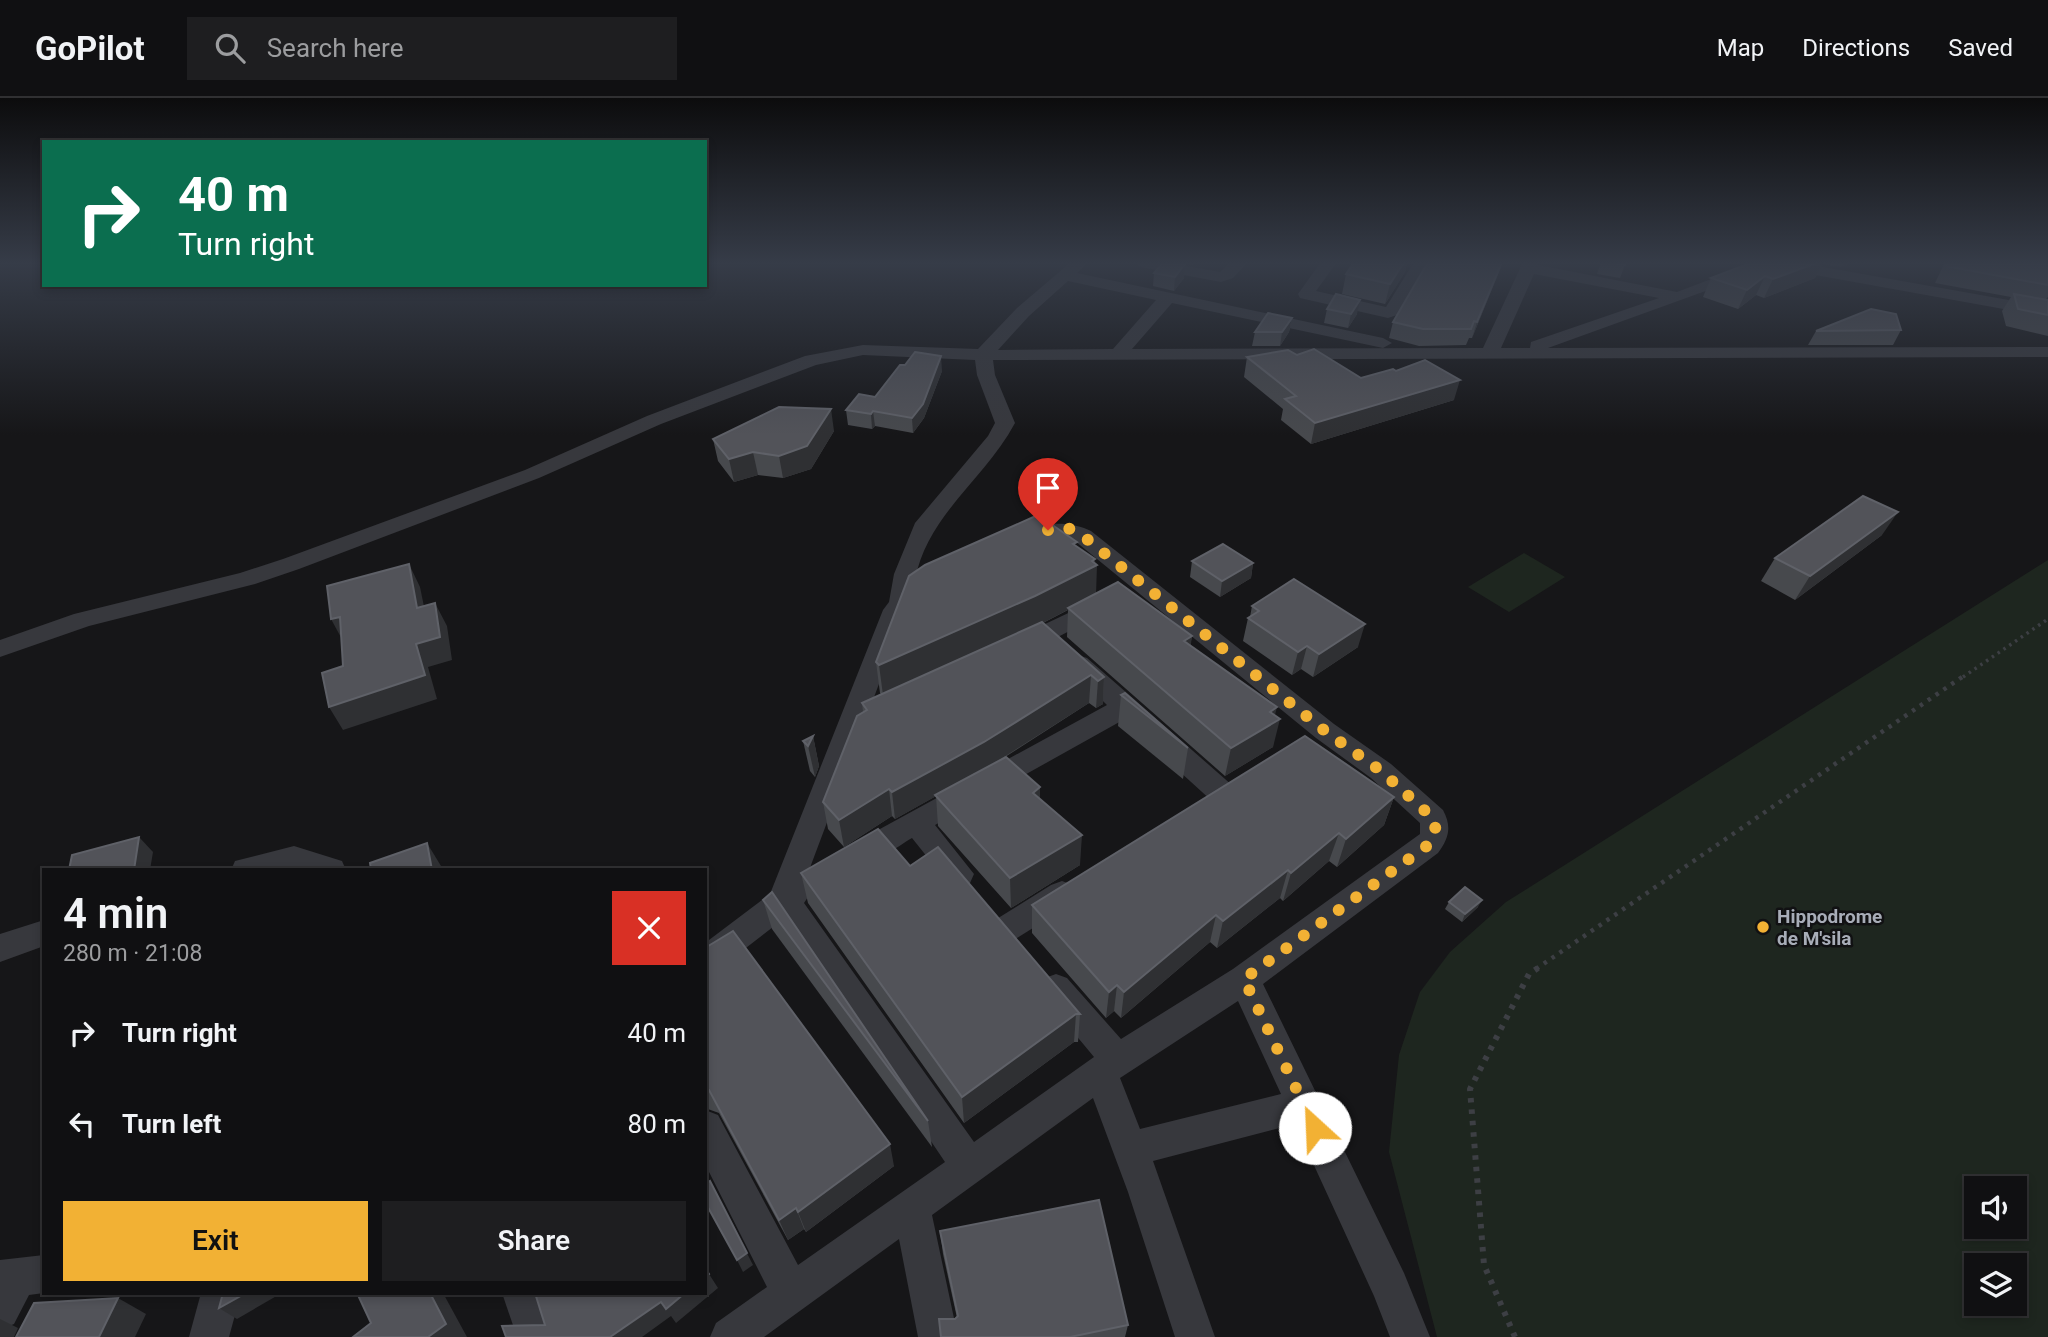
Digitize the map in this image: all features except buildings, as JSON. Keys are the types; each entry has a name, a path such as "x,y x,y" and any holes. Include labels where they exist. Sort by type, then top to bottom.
{"street":[{"path":"983,355 1018,320"},
{"path":"1117,356 1148,320"},
{"path":"1271,320 1430,353"},
{"path":"1490,352 1504,320"},
{"path":"1519,352 1613,320"},
{"path":"0,649 82,620 269,572 532,474 654,420 811,360 863,350 983,355 1117,356 1490,352 2048,352"},
{"path":"784,898 900,601 905,574 926,523 997,438 1005,423 986,375 983,355"},
{"path":"730,1337 912,1209 968,1165 1109,1067 1244,979 1428,845 1435,836 1437,828 1433,818 1381,771 1314,738 1227,650 1083,536 1068,528 1048,530 1000,551"},
{"path":"900,601 918,588 953,572"},
{"path":"997,657 1141,584"},
{"path":"1045,635 1223,794"},
{"path":"852,722 889,706"},
{"path":"707,959 784,898 915,821 1125,707"},
{"path":"915,821 1008,931 1109,1067 1131,1149 1196,1337"},
{"path":"254,868 294,858 325,868"},
{"path":"1008,931 1086,880"},
{"path":"784,898 968,1165"},
{"path":"0,948 42,934"},
{"path":"1244,979 1390,1287 1410,1337"},
{"path":"1131,1149 1305,1105"},
{"path":"707,1131 791,1292"},
{"path":"912,1209 938,1337"},
{"path":"0,1310 21,1277"},
{"path":"209,1337 220,1295"},
{"path":"523,1295 537,1337"}],"path":[{"path":"1515,1337 1484,1265 1470,1089 1529,974 2048,619"}],"shaded area":[{"path":"1524,553 1565,577 1509,612 1468,587"},
{"name":"Hippodrome de M'sila","path":"2048,560 2048,1337 1437,1337 1389,1152 1399,1055 1420,992 1450,952 1506,902"}],"place":[{"name":"Hippodrome de M'sila","path":"1763,927"}],"route":[{"path":"1048,530 1068,528 1083,536 1325,731 1381,771 1433,818 1437,828 1428,845 1244,979 1315,1128"}]}
